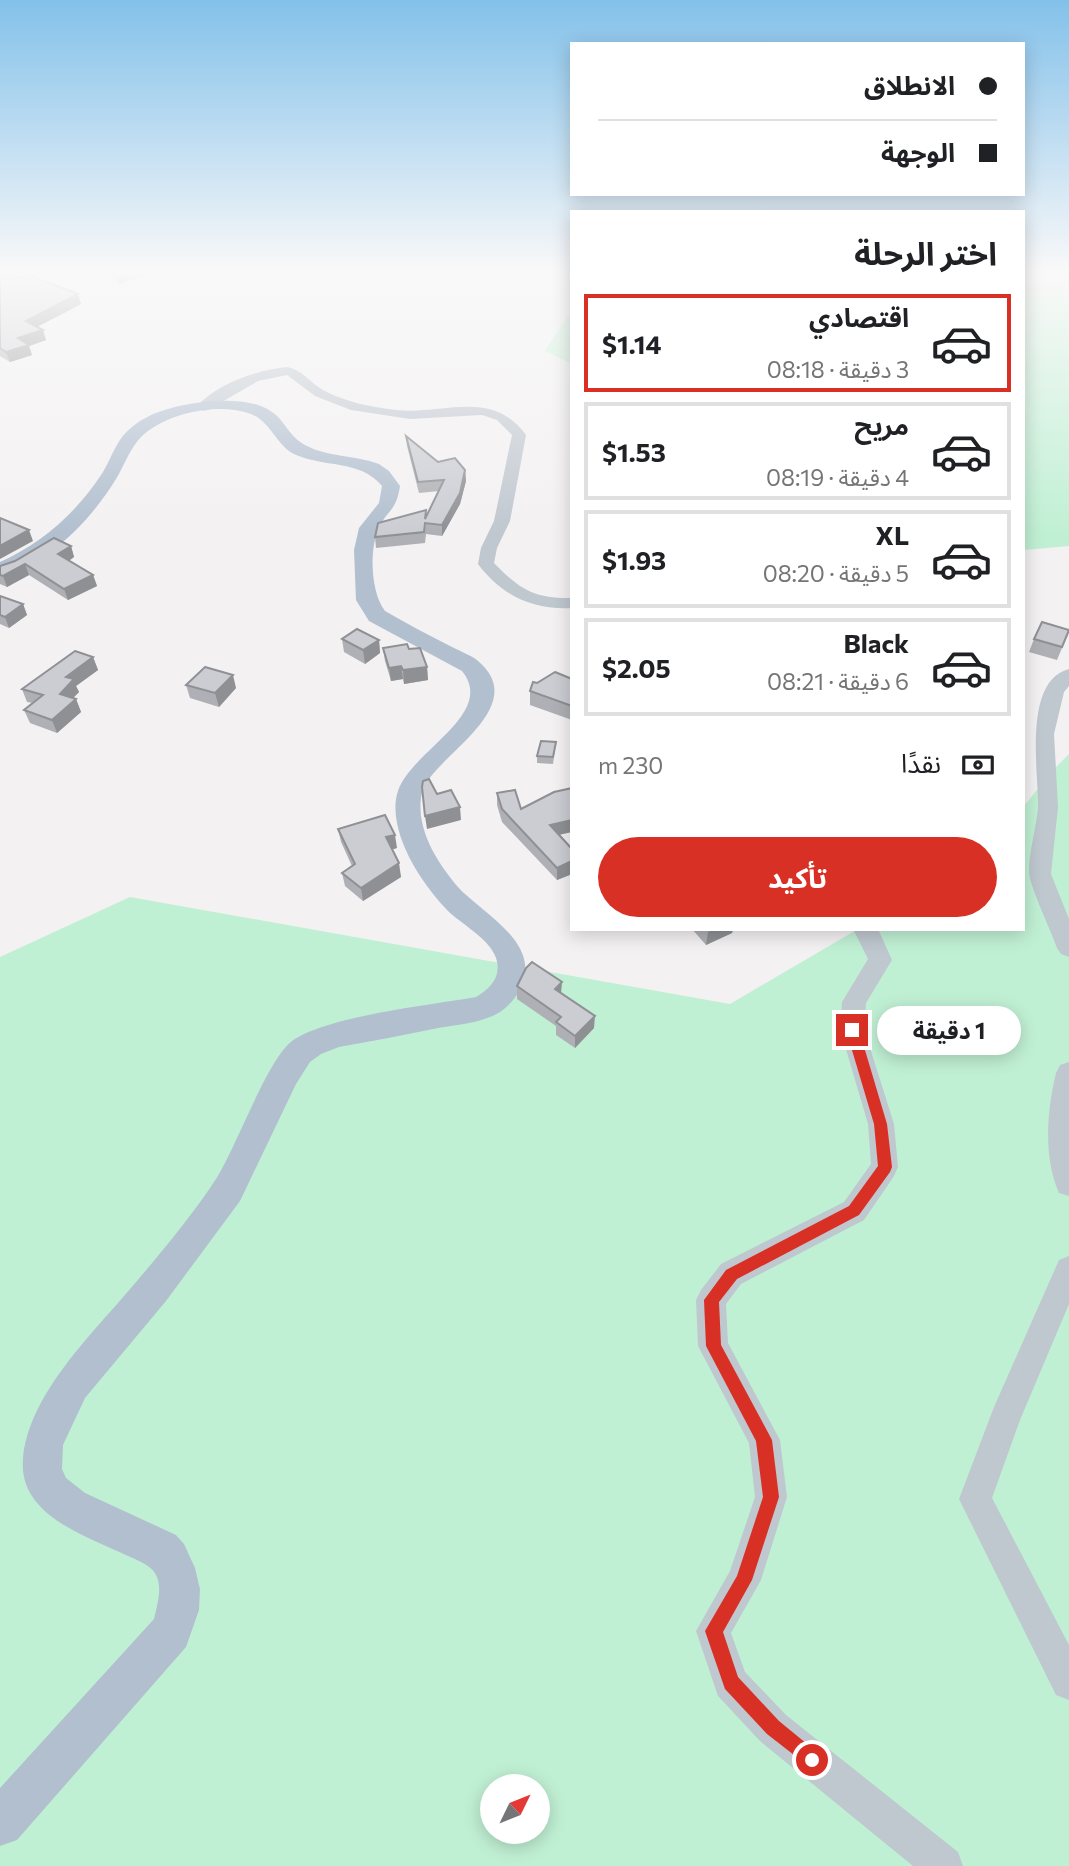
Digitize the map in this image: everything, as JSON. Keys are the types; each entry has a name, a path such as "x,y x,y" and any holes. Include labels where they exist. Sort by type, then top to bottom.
{"main road":[{"path":"0,570 20,562 53,540 93,499 115,468 129,438 137,430 170,414 203,407 239,406 265,414 294,447 316,456 358,461 387,478 391,485 387,504 369,528 363,550 366,600 377,616 470,666 477,672 485,687 485,695 478,711 414,782 407,805 414,838 431,871 457,903 484,925 509,952 512,970 500,996 482,1008 336,1035 322,1039 299,1053 285,1075 228,1191 153,1289 72,1385 44,1443 42,1469 46,1482 60,1501 161,1550 177,1571 180,1600 171,1632 0,1823"}],"street":[{"path":"203,407 245,383 290,371 321,395 381,412 435,415 480,410 510,420 519,435 502,521 489,548 486,564 506,585 523,597 540,604 570,603"},
{"path":"1069,675 1055,690 1044,734 1048,807 1040,874 1069,948"},
{"path":"866,931 880,960 854,1002 852,1030 881,1124 885,1167 854,1210 732,1275 712,1300 713,1346 764,1440 771,1497 744,1580 713,1631 731,1683 773,1728 944,1866"},
{"path":"1069,1073 1063,1096 1060,1140 1069,1184"},
{"path":"1069,1270 1005,1418 975,1499 1069,1682"}],"green space":[{"path":"1025,359 1069,359 1069,546 1025,550"},
{"path":"1069,754 1069,1866 0,1866 0,957 130,897 730,1004 855,931 1025,931 1025,805"}],"building":[{"path":"406,436 438,462 455,458 465,470 460,493 442,525 425,523 424,532 375,537 378,523 426,510 425,519 444,480 418,482"},
{"path":"0,518 29,530 0,546"},
{"path":"54,538 71,546 58,554 93,575 64,589 25,564 3,576 0,575 0,566 15,561"},
{"path":"0,596 23,604 5,617 0,615"},
{"path":"1042,622 1069,630 1062,647 1034,639"},
{"path":"357,629 379,640 363,650 342,639"},
{"path":"407,644 409,649 420,648 427,667 403,670 401,666 389,668 383,648"},
{"path":"75,651 93,657 66,677 74,679 60,694 76,699 52,720 24,710 43,695 22,689"},
{"path":"205,667 233,675 215,693 186,685"},
{"path":"555,672 570,678 570,705 530,691 533,682 537,683"},
{"path":"541,741 556,742 553,757 537,756"},
{"path":"429,779 437,794 451,790 460,807 425,816 422,787 423,781"},
{"path":"570,788 570,820 550,825 570,847 570,862 557,868 502,809 497,793 515,790 521,809 554,792"},
{"path":"385,815 395,835 386,837 399,863 361,888 342,873 355,864 338,829"},
{"path":"532,962 562,982 555,989 595,1016 575,1036 556,1022 561,1017 517,986"}],"route":[{"path":"812,1760 773,1728 731,1683 713,1631 744,1580 771,1497 764,1440 713,1346 712,1300 732,1275 854,1210 885,1167 881,1124 852,1030"}]}
